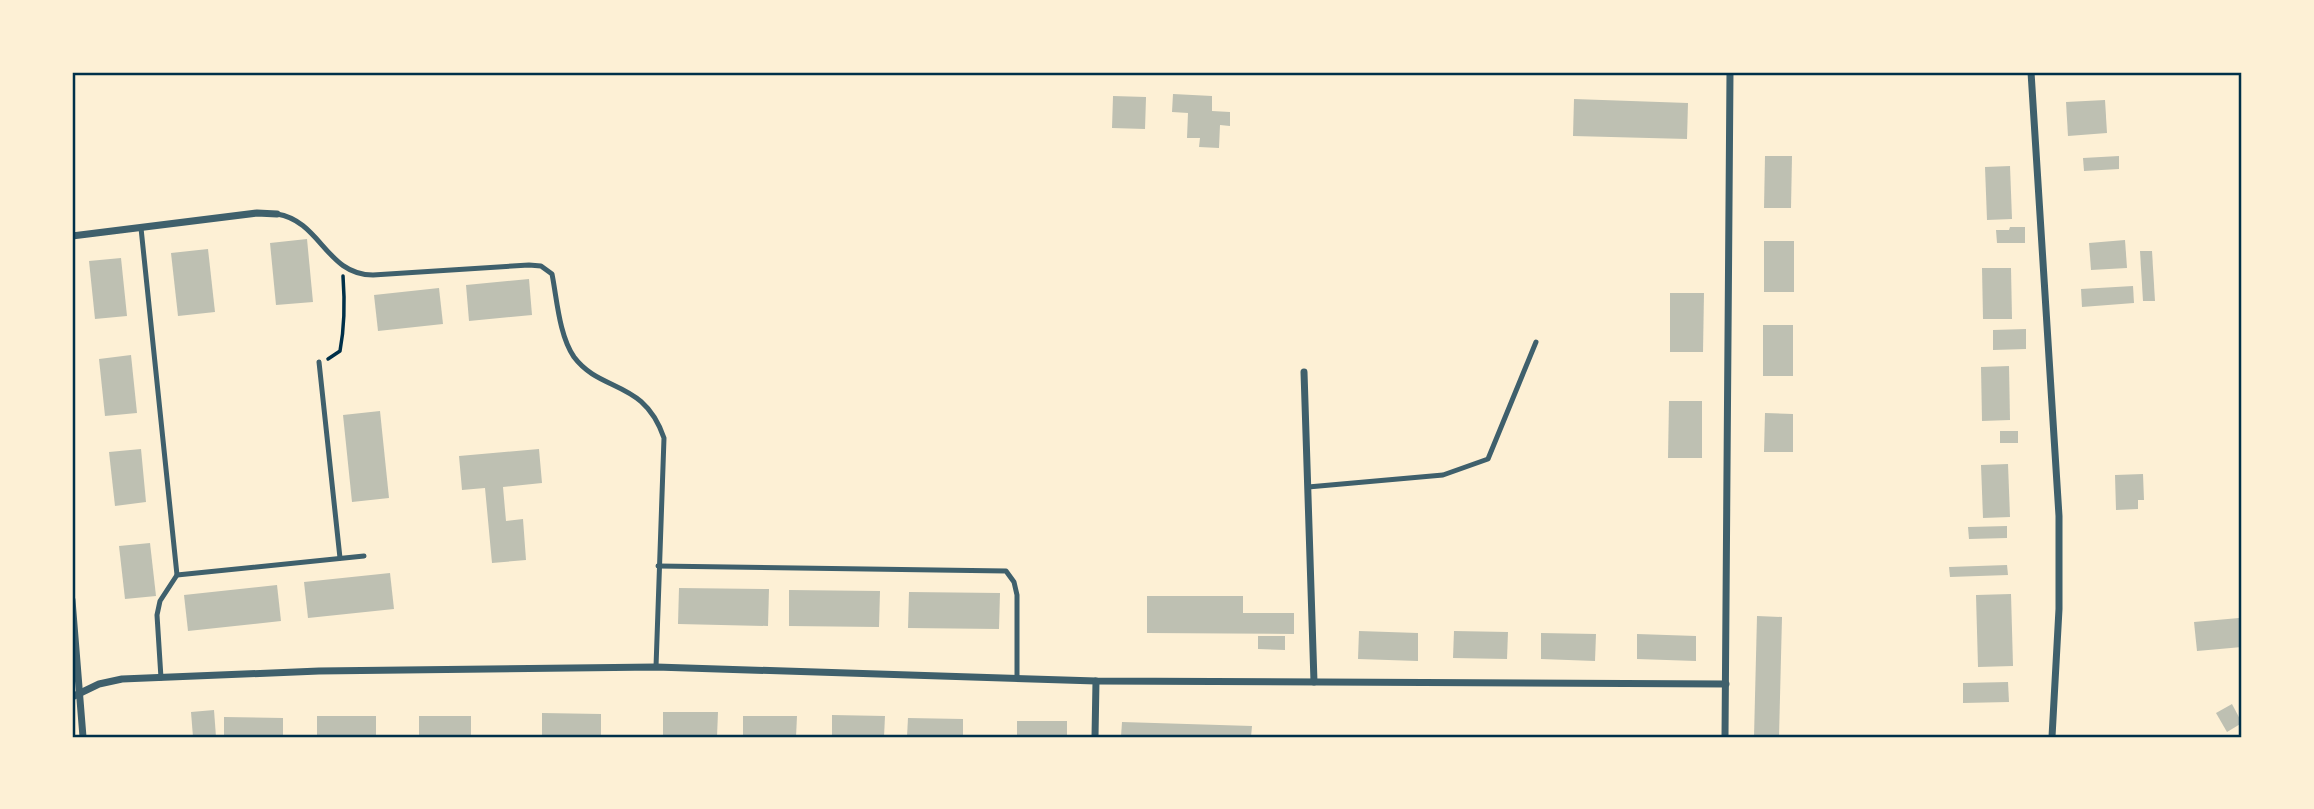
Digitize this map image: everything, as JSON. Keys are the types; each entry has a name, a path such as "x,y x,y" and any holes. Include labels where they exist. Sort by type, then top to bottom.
{"street":[{"path":"1725,737 1730,72"},
{"path":"2031,72 2059,516 2059,609 2052,737"},
{"path":"74,236 257,213 276,214"},
{"path":"1304,372 1314,682"},
{"path":"72,600 83,737"},
{"path":"72,697 99,684 122,679 318,671 656,667 1096,681 1726,684"},
{"path":"1095,737 1096,681"}],"lane":[{"path":"276,214 301,221 342,267 352,274 529,265 547,268 552,274 566,340 573,355 581,364 633,394 651,410 659,422 664,438 656,667"},
{"path":"141,228 177,575 160,601 157,615 160,678"},
{"path":"1308,487 1443,475 1488,459 1536,342"},
{"path":"319,362 340,558"},
{"path":"177,575 364,556"},
{"path":"658,566 1006,571 1014,582 1017,595 1017,678"}],"path":[{"path":"319,362 340,351 346,312 342,267"}],"building":[{"path":"1173,94 1212,96 1212,111 1230,112 1230,126 1220,125 1219,148 1199,147 1200,138 1187,138 1188,113 1172,112"},
{"path":"1113,96 1146,97 1145,129 1112,128"},
{"path":"1574,99 1688,103 1687,139 1573,136"},
{"path":"2105,100 2107,133 2068,136 2066,102"},
{"path":"1765,156 1792,156 1791,208 1764,208"},
{"path":"2119,156 2119,169 2084,171 2083,158"},
{"path":"2010,166 2012,219 1987,220 1985,167"},
{"path":"2010,227 2025,227 2025,243 1997,243 1996,230 2009,230"},
{"path":"307,239 313,302 276,305 270,243"},
{"path":"2125,240 2127,268 2091,270 2089,243"},
{"path":"1764,241 1794,241 1794,292 1764,292"},
{"path":"208,249 215,312 178,316 171,253"},
{"path":"2140,251 2152,251 2155,301 2143,301"},
{"path":"121,258 127,316 95,319 89,261"},
{"path":"1982,268 2011,268 2012,319 1983,319"},
{"path":"529,279 532,315 469,321 466,285"},
{"path":"2133,286 2134,303 2082,307 2081,289"},
{"path":"439,288 443,324 378,331 374,295"},
{"path":"1670,293 1704,293 1703,352 1670,352"},
{"path":"1763,325 1793,325 1793,376 1763,376"},
{"path":"2026,329 2026,349 1993,350 1993,330"},
{"path":"131,355 137,413 105,416 99,359"},
{"path":"2009,366 2010,420 1982,421 1981,367"},
{"path":"1669,401 1702,401 1702,458 1668,458"},
{"path":"380,411 389,498 352,502 343,415"},
{"path":"1765,413 1793,414 1793,452 1764,452"},
{"path":"2000,431 2018,431 2018,443 2000,443"},
{"path":"141,449 146,502 115,506 109,452"},
{"path":"539,449 542,483 503,487 506,521 523,519 526,560 492,563 485,488 462,490 459,456"},
{"path":"2008,464 2010,517 1983,518 1981,465"},
{"path":"2143,474 2144,500 2138,500 2138,509 2116,510 2115,475"},
{"path":"2007,526 2007,538 1969,539 1968,527"},
{"path":"150,543 156,596 125,599 119,546"},
{"path":"2007,565 2008,575 1950,577 1949,567"},
{"path":"390,573 394,609 308,618 304,582"},
{"path":"277,585 281,621 188,631 184,595"},
{"path":"679,588 769,589 768,626 678,624"},
{"path":"789,590 880,591 879,627 789,626"},
{"path":"909,592 1000,593 999,629 908,628"},
{"path":"2011,594 2013,666 1978,667 1976,595"},
{"path":"1147,596 1243,596 1243,613 1294,613 1294,634 1147,633"},
{"path":"1757,616 1782,617 1779,737 1754,737"},
{"path":"2239,618 2242,647 2197,651 2194,622"},
{"path":"1359,631 1418,633 1418,661 1358,659"},
{"path":"1454,631 1508,632 1507,659 1453,658"},
{"path":"1541,633 1596,634 1595,661 1541,659"},
{"path":"1637,634 1696,636 1696,661 1637,659"},
{"path":"1258,636 1285,636 1285,650 1258,649"},
{"path":"2008,682 2009,702 1963,703 1963,683"},
{"path":"2232,704 2242,723 2227,732 2216,713"},
{"path":"214,710 216,737 193,737 191,712"},
{"path":"663,712 718,712 717,737 663,737"},
{"path":"542,713 601,714 601,737 542,737"},
{"path":"832,715 885,716 884,737 832,737"},
{"path":"317,716 376,716 376,737 317,737"},
{"path":"419,716 471,716 471,737 419,737"},
{"path":"743,716 797,716 796,737 743,737"},
{"path":"224,717 283,718 283,737 224,737"},
{"path":"908,718 963,719 963,737 907,737"},
{"path":"1017,721 1067,721 1067,737 1017,737"},
{"path":"1122,722 1252,726 1251,737 1121,737"}]}
